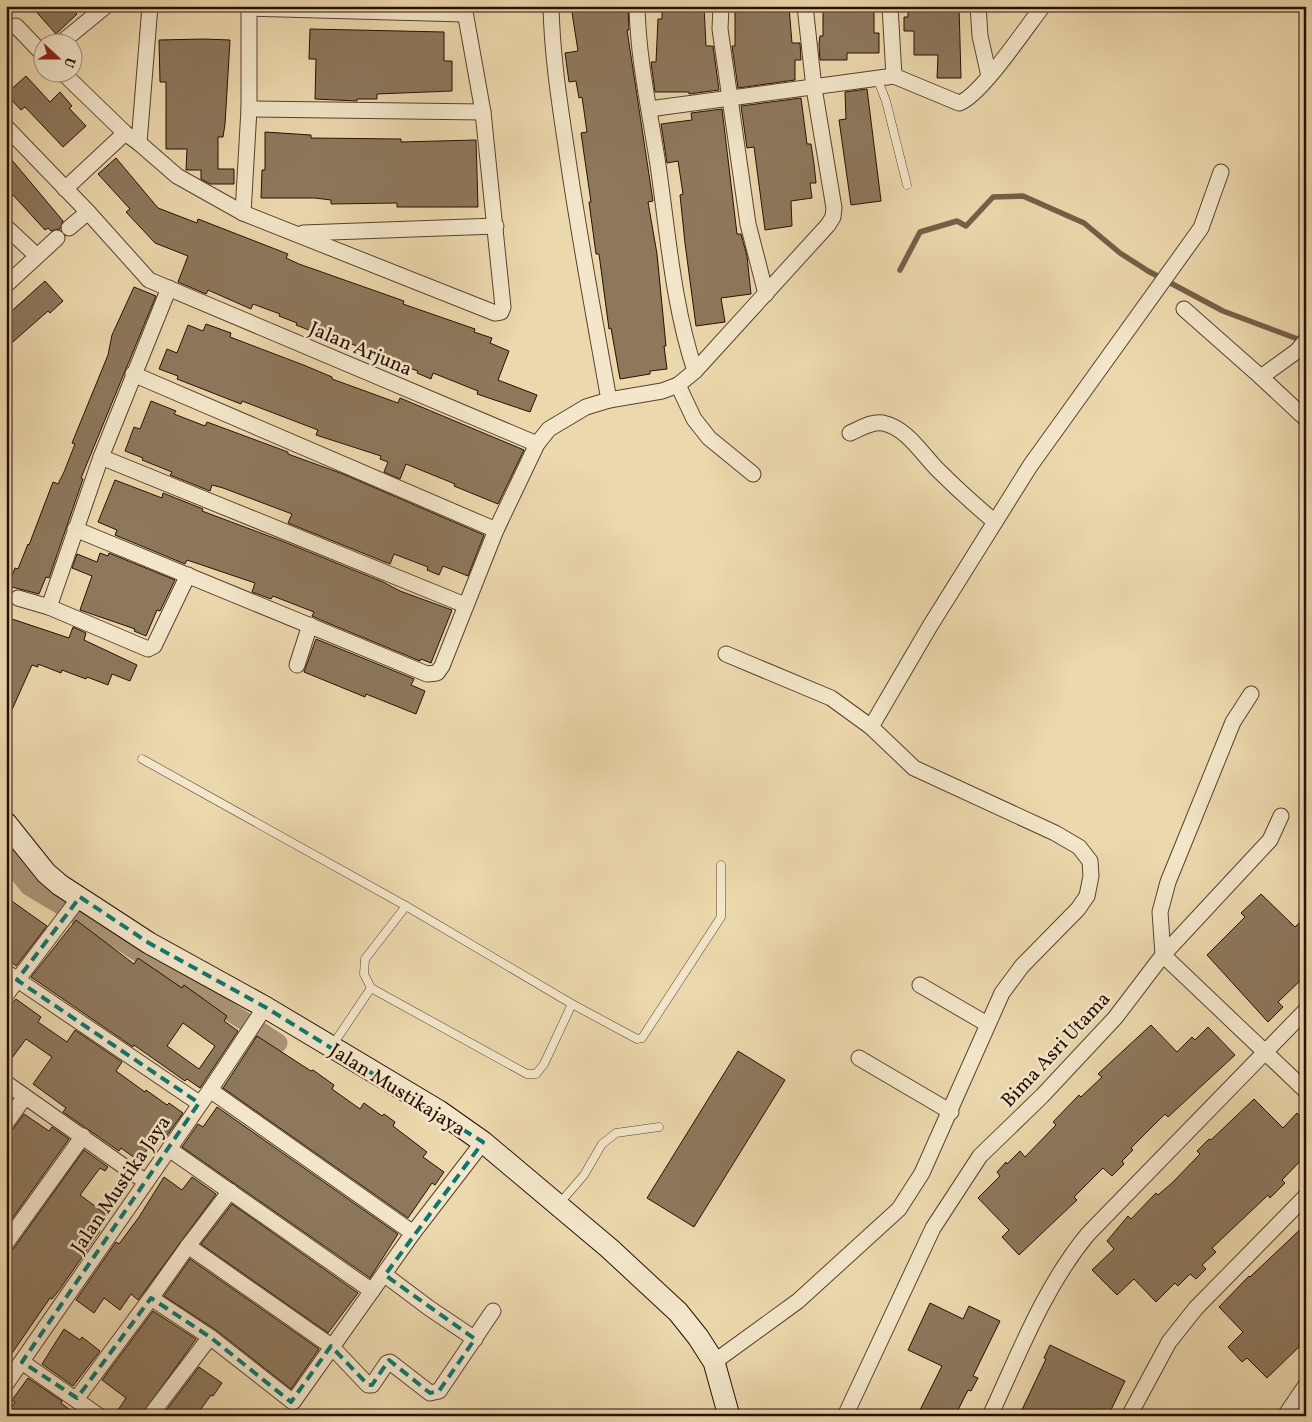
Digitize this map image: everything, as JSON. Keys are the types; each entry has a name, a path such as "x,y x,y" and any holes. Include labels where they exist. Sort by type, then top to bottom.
{"main road":[{"name":"Jalan Mustikajaya","path":"6,823 46,873 80,898 149,943 265,1007 439,1111 483,1142 559,1204 678,1312 698,1336 714,1362 729,1416"}],"street":[{"path":"74,32 106,6"},
{"path":"139,143 150,6"},
{"path":"551,6 551,31 561,116 578,228 609,400"},
{"path":"637,6 643,81 649,109 680,322 695,371"},
{"path":"721,6 720,29 748,224 766,294"},
{"path":"75,529 427,674 436,673 442,666 496,530 537,444 549,429 586,407 609,400 662,391 678,385 695,371 833,217 834,208 814,88 805,6"},
{"path":"890,6 894,76"},
{"path":"978,6 980,36 989,76"},
{"path":"649,109 894,76 959,103 966,101 989,76 1043,6"},
{"path":"72,82 125,133 177,176 243,213 496,313 501,312 503,307 496,226 483,112 464,10 249,7 249,109 243,213"},
{"path":"16,26 32,43"},
{"path":"249,109 483,112"},
{"name":"Jalan Arjuna","path":"6,127 88,212 148,280 537,444"},
{"path":"66,189 125,133"},
{"path":"871,727 1030,466 1201,228 1221,172"},
{"path":"6,285 88,212"},
{"path":"297,233 496,226"},
{"path":"6,227 37,256"},
{"path":"49,607 101,457 168,288"},
{"path":"1184,309 1306,419"},
{"path":"1261,377 1301,346"},
{"path":"133,374 496,530"},
{"path":"678,385 694,419 709,438 753,474"},
{"path":"850,433 875,423 884,424 895,429 911,440 938,469 995,522"},
{"path":"101,457 465,605"},
{"path":"18,598 49,607 148,649 154,646 188,575"},
{"path":"297,665 310,625"},
{"path":"714,1362 798,1301 899,1209 922,1173 951,1112 987,1024 1002,993 1022,966 1078,909 1087,896 1091,876 1090,862 1079,846 914,768 871,727 832,698 726,654"},
{"path":"1251,694 1233,722 1168,882 1160,912 1164,955 1306,1091"},
{"name":"Bima Asri Utama","path":"845,1416 933,1228 980,1156 1042,1096 1115,1018 1164,955 1270,840 1281,816"},
{"path":"6,995 12,976 80,898"},
{"path":"12,976 199,1103"},
{"path":"920,985 987,1024"},
{"name":"Jalan Mustika Jaya","path":"6,1384 199,1103 210,1090 265,1007"},
{"path":"990,1416 1037,1315 1066,1260 1088,1234 1306,1010"},
{"path":"859,1058 951,1112"},
{"path":"6,1083 24,1098 82,1136 146,1182"},
{"path":"210,1090 413,1233"},
{"path":"6,1123 24,1098"},
{"path":"6,1243 82,1136"},
{"path":"151,1298 210,1337 291,1402 296,1401 331,1346 385,1275 413,1233 483,1142"},
{"path":"169,1149 372,1291"},
{"path":"77,1398 230,1191"},
{"path":"1129,1416 1169,1342 1196,1308 1306,1196"},
{"path":"188,1246 331,1346 368,1385 372,1385 387,1363 390,1362 430,1393 439,1391 493,1311"},
{"path":"385,1275 475,1339"},
{"path":"150,1416 210,1337"},
{"path":"22,1362 77,1398 91,1414"},
{"path":"1288,1415 1306,1385"}],"lane":[{"path":"877,78 886,101 907,185"},
{"path":"142,759 406,906 572,1004 637,1039 646,1034 721,917 723,907 721,865"},
{"path":"406,906 365,959 364,974 370,988 527,1074 536,1074 544,1064 572,1004"},
{"path":"331,1047 370,988"},
{"path":"559,1204 584,1175 602,1144 616,1133 659,1127"}],"highlighted area":[{"path":"80,897 149,943 265,1007 483,1142 385,1275 475,1339 439,1391 430,1393 389,1360 372,1385 368,1385 331,1346 291,1402 210,1337 151,1298 77,1398 22,1362 199,1103 17,980"}],"building":[{"path":"31,6 70,6 77,14 58,32 54,32"},
{"path":"571,6 628,6 629,30 627,30 653,201 648,202 657,254 666,346 664,346 667,369 650,371 650,374 620,379 611,328 609,329 599,254 596,254 589,202 591,202 581,133 587,132 582,97 579,98 576,81 569,82 565,53 578,51"},
{"path":"662,6 704,6 706,46 713,46 719,90 689,94 689,92 655,92 651,62 656,62 658,19 662,19"},
{"path":"735,6 789,7 792,43 800,43 801,60 795,60 795,80 738,88 732,46 735,46"},
{"path":"823,6 874,6 874,33 879,33 879,53 847,53 847,60 820,60 819,44 820,36 823,36"},
{"path":"908,6 959,6 961,78 937,78 938,55 914,55 914,31 904,31 904,17 908,17"},
{"path":"310,29 444,32 444,61 452,61 452,91 377,94 377,99 357,99 357,101 315,99 316,59 309,59"},
{"path":"159,40 230,40 225,124 223,137 218,137 218,169 234,169 234,184 210,184 201,179 201,170 186,170 187,149 166,149 166,82 160,82"},
{"path":"26,76 50,102 60,92 72,106 69,108 86,126 63,147 25,107 21,110 6,94"},
{"path":"867,89 881,201 851,205 839,120 846,119 845,92"},
{"path":"801,98 807,144 811,144 814,164 816,183 810,183 812,198 791,201 792,226 765,230 754,147 747,148 741,106"},
{"path":"722,109 737,234 741,234 747,256 751,294 721,298 725,322 696,326 685,243 680,195 683,194 678,161 667,163 661,124 692,120 691,113"},
{"path":"265,132 311,135 311,138 401,139 401,142 476,140 478,207 397,207 397,203 331,204 331,200 315,198 261,198 262,170 265,170"},
{"path":"6,153 63,221 60,229 51,231 48,228 45,230 13,195 6,201"},
{"path":"116,158 158,208 197,223 198,219 288,254 286,258 299,264 404,301 403,304 475,329 474,332 492,338 490,343 509,351 498,380 537,395 530,412 477,394 478,391 433,373 431,379 417,373 418,371 369,354 370,351 296,325 297,323 279,316 280,314 253,304 251,309 208,290 206,294 178,282 188,256 155,243 126,212 130,209 98,174"},
{"path":"45,281 63,301 50,313 48,311 6,348 6,316"},
{"path":"134,287 156,296 81,478 83,479 49,578 46,577 39,594 8,586 15,568 18,569 29,545 53,482 58,484 64,472 75,444 72,443 108,355 112,335"},
{"path":"206,324 231,333 230,337 306,366 332,377 332,379 398,403 400,398 524,450 498,504 406,464 400,479 384,472 388,462 380,459 381,456 316,435 318,430 242,401 241,404 177,379 178,376 159,369 167,349 177,353 188,325 203,331"},
{"path":"151,401 176,411 174,414 205,426 207,422 343,474 484,535 468,576 443,566 439,575 427,570 428,567 394,554 390,564 288,523 292,514 223,488 212,485 210,491 170,475 172,472 125,451 134,427 140,429"},
{"path":"115,480 162,498 163,493 203,509 202,511 282,541 383,582 400,591 452,610 431,663 421,659 420,661 323,621 312,616 314,612 273,596 271,599 252,592 255,583 187,560 185,564 115,535 117,530 98,522"},
{"path":"100,553 108,556 109,553 175,580 160,611 157,610 146,636 134,631 135,629 80,610 92,576 72,568 77,554 97,562"},
{"path":"6,617 69,638 73,627 86,633 84,640 137,665 130,681 112,674 108,685 62,670 61,673 38,664 38,667 32,665 6,723"},
{"path":"316,639 414,679 411,685 425,691 416,714 366,694 365,697 304,672"},
{"path":"1261,894 1295,927 1306,917 1306,975 1278,1002 1283,1007 1268,1022 1207,955 1245,917 1241,913"},
{"path":"6,897 47,926 16,966 6,958"},
{"path":"76,920 134,964 138,958 182,988 184,985 227,1016 224,1021 238,1031 200,1088 187,1079 185,1081 134,1045 133,1047 31,977","holes":["183,1023 215,1046 199,1069 167,1046"]},
{"path":"16,999 41,1017 38,1022 67,1042 75,1030 122,1062 116,1071 145,1092 146,1090 167,1105 169,1103 183,1113 163,1141 157,1136 139,1161 121,1148 119,1151 63,1112 66,1108 33,1084 52,1057 26,1039 6,1066 6,1008"},
{"path":"1151,1025 1177,1052 1192,1037 1195,1040 1208,1027 1235,1055 1168,1117 1165,1114 1131,1148 1133,1150 1122,1161 1124,1164 1112,1176 1103,1168 1074,1197 1077,1200 1019,1255 1002,1237 1009,1230 978,1198 1000,1176 997,1172 1006,1162 1007,1164 1020,1151 1025,1157 1056,1125 1053,1122 1079,1095 1081,1097 1102,1077 1098,1074"},
{"path":"257,1036 311,1071 313,1070 334,1085 332,1089 360,1109 364,1103 382,1116 384,1114 395,1122 393,1126 427,1152 423,1157 444,1172 435,1185 432,1183 408,1218 223,1088"},
{"path":"738,1051 785,1080 694,1227 647,1198"},
{"path":"1254,1099 1283,1128 1297,1113 1306,1122 1306,1155 1282,1180 1285,1183 1270,1198 1268,1195 1212,1248 1216,1252 1202,1265 1206,1269 1196,1279 1190,1274 1178,1286 1175,1283 1156,1302 1134,1279 1117,1295 1092,1270 1114,1249 1107,1241 1128,1216 1131,1219 1156,1193 1158,1195 1172,1183 1200,1154 1197,1151"},
{"path":"217,1107 398,1234 370,1278 182,1147 198,1124 203,1127"},
{"path":"24,1114 49,1131 52,1127 69,1139 6,1227 6,1132 13,1129"},
{"path":"84,1150 108,1167 105,1171 100,1168 80,1195 107,1215 97,1229 100,1231 60,1289 52,1299 50,1298 6,1362 6,1252 14,1248"},
{"path":"164,1177 182,1190 192,1177 216,1194 138,1300 131,1294 120,1310 104,1298 94,1313 76,1300 116,1242 119,1244 139,1217"},
{"path":"232,1204 358,1293 328,1333 201,1244"},
{"path":"1306,1224 1306,1340 1267,1378 1247,1358 1242,1362 1228,1347 1243,1332 1219,1307 1249,1276"},
{"path":"190,1259 319,1349 291,1389 216,1330 164,1296"},
{"path":"930,1303 963,1319 969,1306 1000,1321 973,1376 978,1378 971,1391 968,1390 955,1416 917,1416 942,1366 908,1350"},
{"path":"153,1311 196,1339 141,1416 114,1416 126,1398 102,1380"},
{"path":"64,1329 80,1340 82,1337 100,1351 73,1386 42,1364"},
{"path":"1050,1345 1125,1381 1108,1416 1019,1416 1046,1359 1044,1358"},
{"path":"199,1367 222,1383 213,1396 211,1395 196,1416 162,1416"},
{"path":"28,1378 62,1401 61,1403 78,1416 6,1416 15,1402 12,1400"}],"waterway":[{"path":"900,270 920,232 957,221 966,226 993,197 1023,196 1084,223 1120,253 1148,271 1223,311 1303,341"},
{"path":"6,857 29,886 124,943 278,1043"}]}
